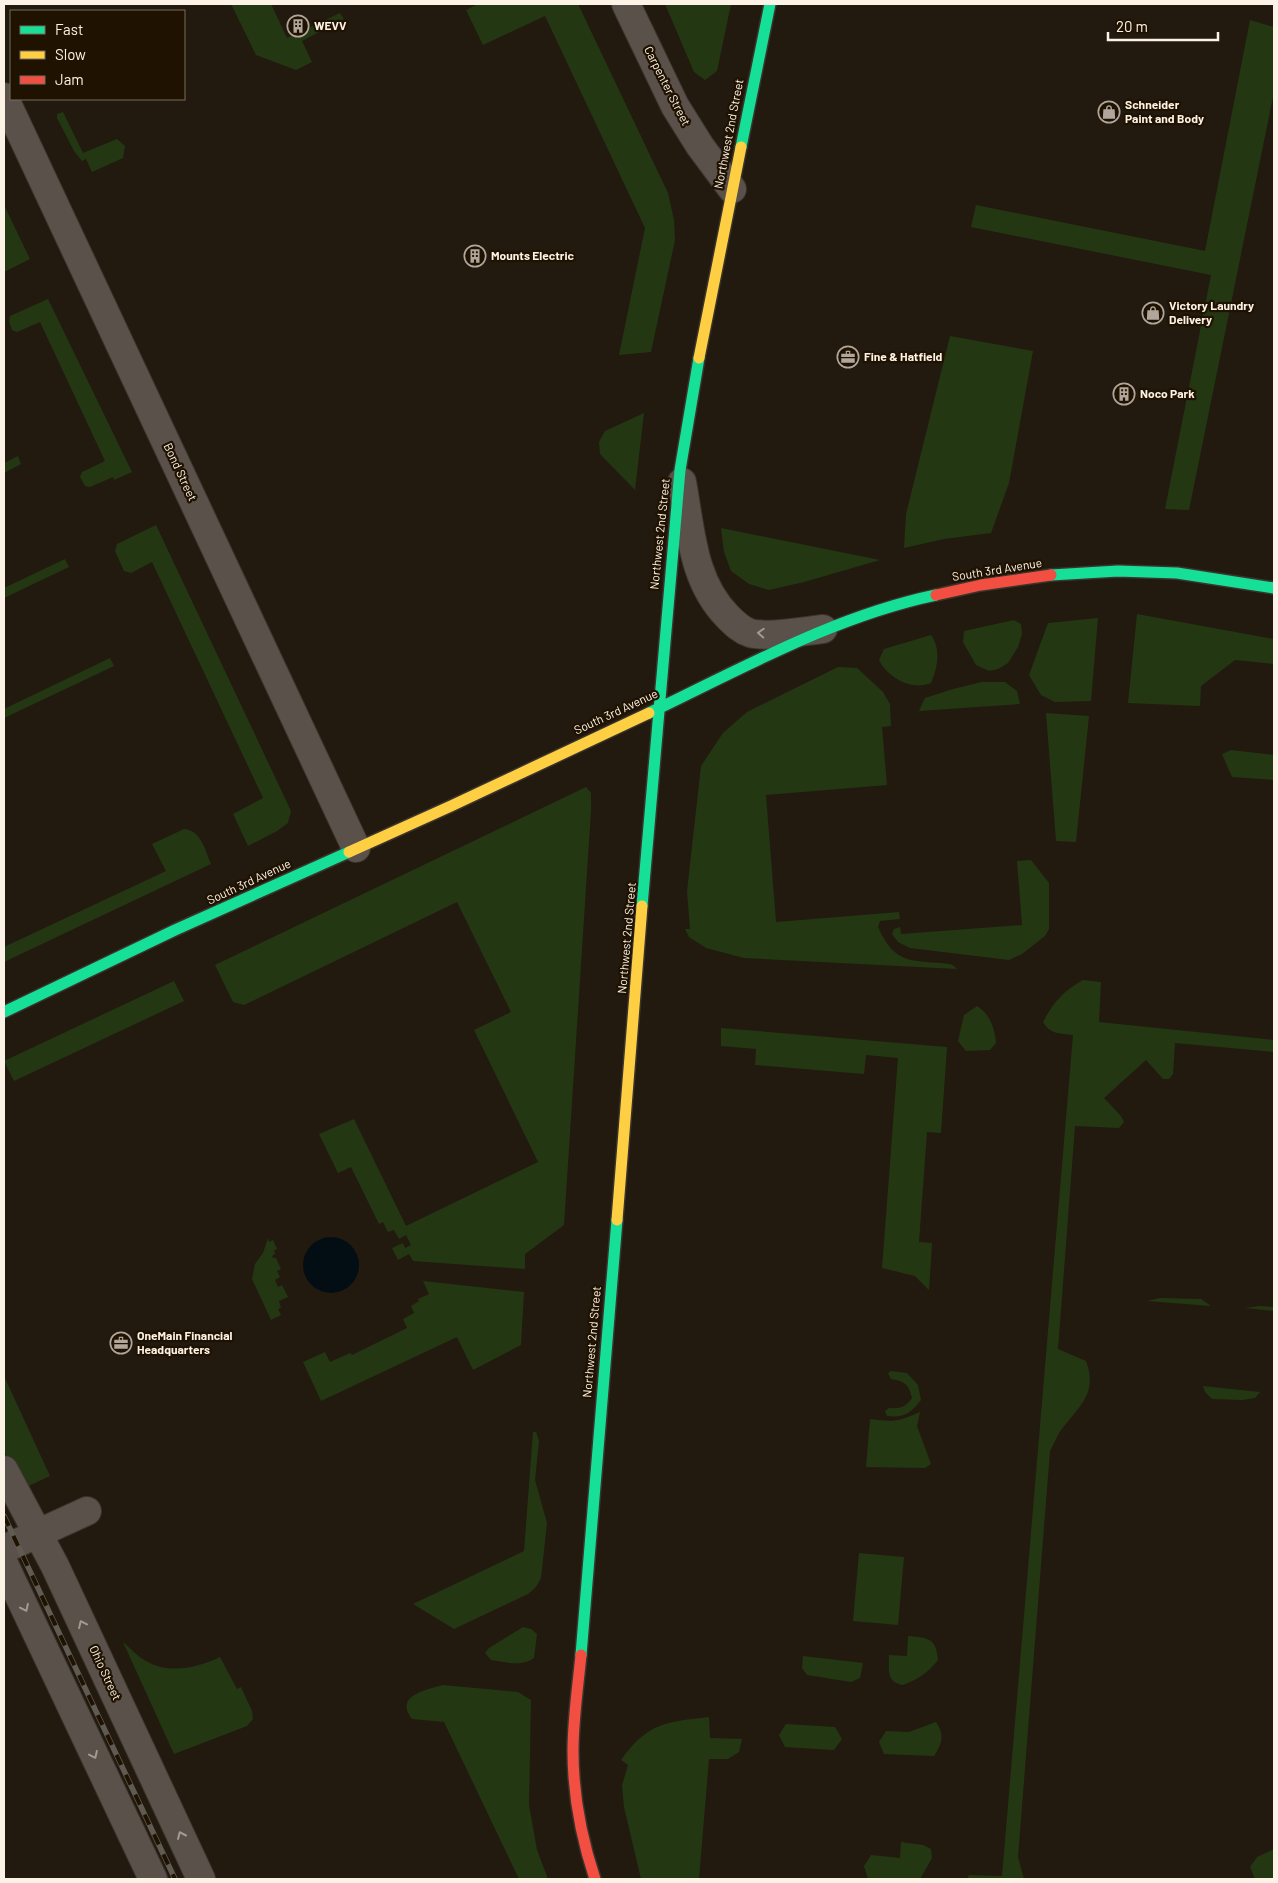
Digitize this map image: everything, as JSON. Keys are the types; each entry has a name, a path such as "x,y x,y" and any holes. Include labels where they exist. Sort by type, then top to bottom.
{"main road":[{"name":"Northwest 2nd Street","path":"595,1879 584,1850 578,1820 573,1777 573,1748 667,602 680,470 697,367 770,4"},
{"name":"South 3rd Avenue","path":"4,1012 356,848 451,806 827,628 920,598 981,585 1046,576 1118,571 1177,573 1274,588"}],"street":[{"name":"Carpenter Street","path":"626,4 674,106 700,146 732,189"},
{"name":"Bond Street","path":"4,97 356,848"},
{"path":"680,470 698,571 711,596 722,611 737,626 750,633 767,634 827,628"},
{"name":"Ohio Street","path":"4,1470 38,1533 201,1879"},
{"path":"4,1549 87,1511"},
{"path":"4,1564 153,1879"}],"green space":[{"path":"231,4 271,4 287,38 340,13 344,19 302,41 312,62 296,70 256,55"},
{"path":"478,4 578,4 668,193 674,220 675,240 651,352 619,355 645,228 545,16 483,45 466,10"},
{"path":"665,4 731,4 717,71 705,80 694,72"},
{"path":"1250,20 1274,27 1274,92 1189,510 1165,509 1211,275 971,227 976,205 1205,251"},
{"path":"63,112 83,153 117,139 125,146 123,158 92,172 86,159 82,161 74,151 57,118 57,114"},
{"path":"4,205 30,259 4,272"},
{"path":"48,299 132,472 114,480 113,477 90,487 85,486 80,477 82,472 105,461 40,322 17,332 12,330 9,322 10,316"},
{"path":"950,336 1033,351 1009,483 991,533 944,539 904,548 906,514"},
{"path":"644,413 635,490 600,454 599,442 605,431"},
{"path":"18,456 21,464 4,473 4,463"},
{"path":"156,525 291,811 288,823 248,846 233,814 263,798 152,562 131,573 124,571 115,551 117,544"},
{"path":"721,528 880,560 769,590 749,584 731,571 724,552"},
{"path":"65,559 69,567 4,598 4,588"},
{"path":"1137,614 1274,639 1274,664 1235,660 1201,686 1200,706 1128,703"},
{"path":"1098,618 1091,701 1055,702 1041,695 1029,675 1048,623"},
{"path":"1014,620 1021,624 1022,634 1018,647 1008,663 998,669 989,671 976,665 963,642 964,631"},
{"path":"931,635 936,646 937,658 931,683 916,685 901,681 888,672 879,660 884,649"},
{"path":"110,658 114,666 4,718 4,709"},
{"path":"838,667 857,668 883,692 890,704 891,726 882,727 887,785 766,795 776,922 899,912 900,919 880,921 878,927 891,949 906,959 950,964 957,969 744,958 706,948 689,937 685,929 690,929 687,891 701,766 723,733 747,712"},
{"path":"982,682 1005,682 1017,691 1020,704 919,711 925,698"},
{"path":"1046,713 1089,716 1076,842 1056,841"},
{"path":"1231,750 1274,755 1274,780 1232,777 1222,754"},
{"path":"586,787 591,793 591,811 564,1225 525,1254 525,1269 413,1261 409,1254 398,1260 392,1248 403,1243 405,1248 411,1245 406,1235 399,1239 394,1230 388,1232 383,1222 379,1224 351,1167 338,1173 319,1134 354,1119 406,1226 538,1162 474,1030 511,1012 457,902 244,1005 233,1002 215,965"},
{"path":"184,829 195,833 202,842 211,864 4,962 4,947 166,871 152,844"},
{"path":"1031,860 1049,883 1049,929 1045,936 1022,954 1009,960 910,948 898,942 892,934 894,929 900,927 901,934 1022,925 1017,861"},
{"path":"1083,980 1101,982 1099,1022 1274,1040 1274,1052 1175,1043 1173,1074 1169,1079 1163,1079 1146,1060 1104,1098 1121,1116 1124,1122 1119,1128 1075,1126 1058,1349 1086,1361 1090,1384 1084,1401 1059,1433 1050,1451 1018,1857 1024,1879 967,1879 969,1875 1002,1876 1073,1035 1052,1031 1043,1022 1059,998"},
{"path":"174,981 184,1001 14,1081 4,1061"},
{"path":"977,1006 982,1009 991,1022 996,1043 990,1050 966,1051 958,1041 964,1015"},
{"path":"721,1028 947,1047 941,1133 927,1132 919,1242 932,1243 929,1290 915,1276 882,1268 898,1058 866,1055 864,1074 755,1065 756,1049 721,1046"},
{"path":"268,1238 269,1242 273,1240 277,1249 274,1250 275,1254 272,1256 276,1258 281,1269 277,1271 280,1277 275,1280 278,1287 282,1285 288,1297 279,1301 281,1308 278,1309 281,1315 271,1320 252,1279 255,1264 263,1253"},
{"path":"423,1281 524,1292 521,1345 473,1370 457,1337 321,1401 303,1362 325,1352 330,1362 350,1353 352,1355 407,1328 403,1319 414,1313 411,1306 419,1301 418,1299 429,1294"},
{"path":"1160,1298 1201,1299 1211,1306 1147,1301"},
{"path":"1259,1306 1274,1307 1274,1311 1245,1308"},
{"path":"891,1371 907,1373 918,1385 921,1400 907,1414 887,1416 885,1411 889,1408 902,1407 912,1398 905,1384 891,1379 888,1373"},
{"path":"4,1376 50,1476 22,1489 4,1451"},
{"path":"1203,1386 1260,1392 1255,1398 1242,1400 1212,1399 1205,1392"},
{"path":"920,1412 917,1426 931,1464 925,1468 866,1467 870,1419 895,1420"},
{"path":"533,1432 536,1432 539,1441 535,1480 547,1523 541,1578 536,1587 528,1594 454,1629 413,1604 524,1551"},
{"path":"859,1553 904,1557 898,1625 853,1621"},
{"path":"523,1627 531,1629 537,1634 534,1658 519,1663 508,1663 491,1660 485,1653 489,1648"},
{"path":"908,1636 930,1640 935,1647 938,1660 922,1675 903,1685 891,1678 889,1655 907,1656"},
{"path":"123,1642 138,1656 160,1667 190,1667 220,1657 237,1689 241,1687 252,1711 253,1719 247,1726 174,1754"},
{"path":"803,1656 863,1663 860,1678 851,1682 807,1675 802,1668"},
{"path":"443,1685 518,1692 531,1700 529,1805 537,1850 548,1879 519,1879 444,1722 412,1719 407,1711 409,1699 414,1695"},
{"path":"709,1717 710,1738 742,1739 739,1752 728,1759 709,1759 699,1879 641,1879 624,1807 622,1785 628,1765 621,1760 640,1738 659,1726 681,1720"},
{"path":"936,1722 941,1731 941,1739 934,1756 884,1754 879,1742 886,1731 909,1732"},
{"path":"786,1724 835,1727 842,1739 834,1750 785,1747 779,1735"},
{"path":"901,1842 923,1845 931,1849 932,1858 920,1879 868,1879 864,1866 871,1855 900,1858"},
{"path":"1274,1849 1274,1879 1255,1879 1250,1867 1257,1857"}],"shaded area":[{"path":"331,1237 342,1239 351,1245 357,1254 359,1265 357,1276 351,1285 342,1291 331,1293 320,1291 311,1285 305,1276 303,1265 305,1254 311,1245 320,1239"}],"railway":[{"path":"4,1516 175,1879"}],"traffic: fast":[{"path":"741,147 770,4"},
{"path":"642,906 680,470 699,358"},
{"path":"1051,575 1118,571 1177,573 1274,588"},
{"path":"649,713 789,645 825,630 898,604 936,595"},
{"path":"4,1012 175,930 349,852"},
{"path":"581,1655 617,1220"}],"traffic: slow":[{"path":"699,358 741,147"},
{"path":"349,852 649,713"},
{"path":"617,1220 642,906"}],"traffic: jam":[{"path":"936,595 981,585 1051,575"},
{"path":"581,1655 574,1727 574,1784 579,1816 595,1879"}],"place":[{"name":"WEVV","path":"298,26"},
{"name":"Schneider Paint and Body","path":"1109,112"},
{"name":"Mounts Electric","path":"475,256"},
{"name":"Victory Laundry Delivery","path":"1153,313"},
{"name":"Fine & Hatfield","path":"848,357"},
{"name":"Noco Park","path":"1124,394"},
{"name":"OneMain Financial Headquarters","path":"121,1343"}]}
